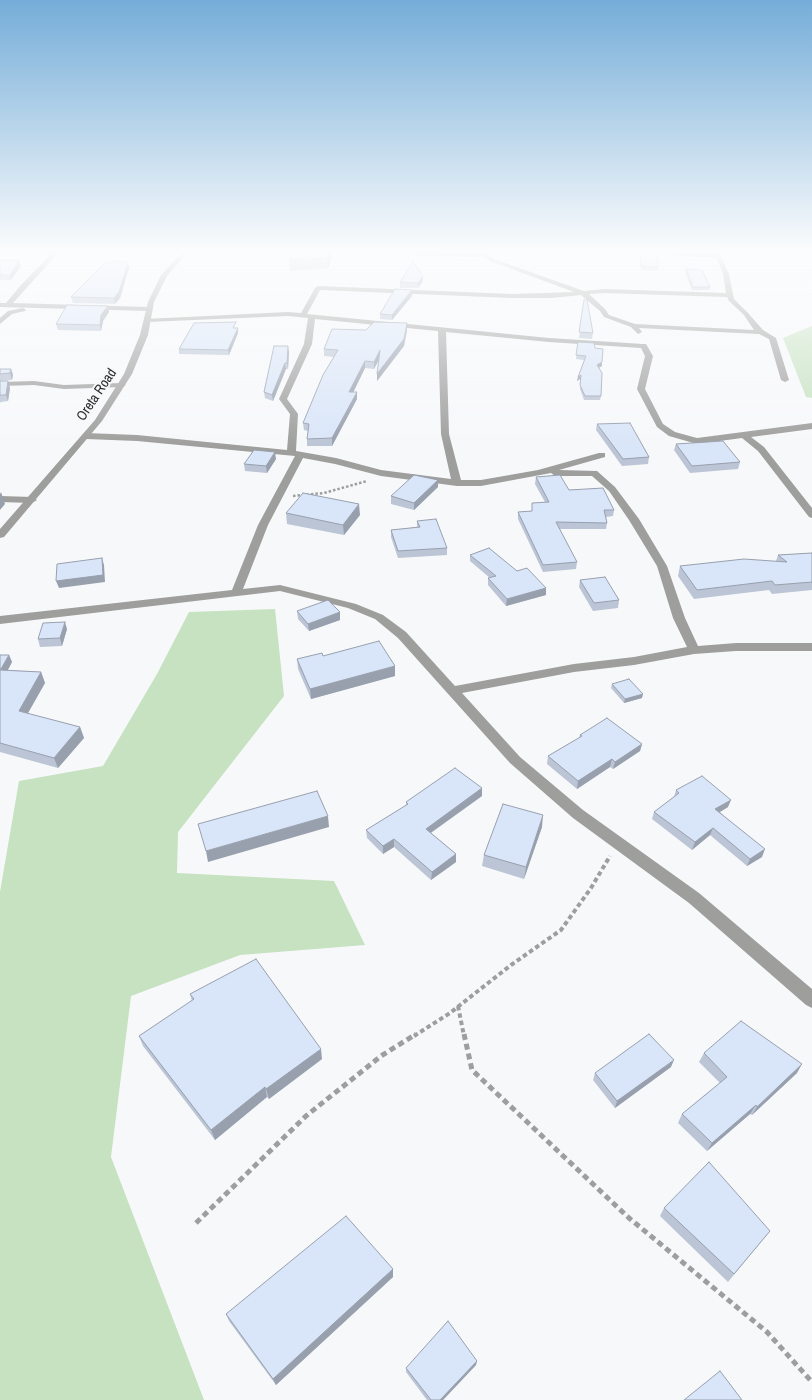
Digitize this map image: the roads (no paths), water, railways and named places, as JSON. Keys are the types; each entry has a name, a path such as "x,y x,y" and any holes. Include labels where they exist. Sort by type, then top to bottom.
{"street":[{"path":"147,320 194,317"},
{"path":"236,592 296,454 294,414 283,399 308,344 308,317"},
{"path":"322,317 549,340 643,346"},
{"path":"610,317 634,326 760,332 772,338 785,380"},
{"path":"749,317 760,332"},
{"name":"Oreta Road","path":"0,535 98,421 128,374 144,335 147,320"},
{"path":"634,326 649,356 641,389 660,425 672,434 697,441 812,426"},
{"path":"442,329 445,434 458,483"},
{"path":"0,384 34,383 64,387 122,385"},
{"path":"744,434 761,449 812,514"},
{"path":"86,436 137,438 296,454 386,474 458,483 481,483 539,473 602,455"},
{"path":"539,473 594,473 612,489 634,519 662,566 679,618 694,650"},
{"path":"0,499 32,500"},
{"path":"0,620 280,588 314,594 379,617 402,635 515,760 578,814 694,898 812,1000"},
{"path":"453,691 574,668 634,661 694,650 736,647 812,647"}]}
